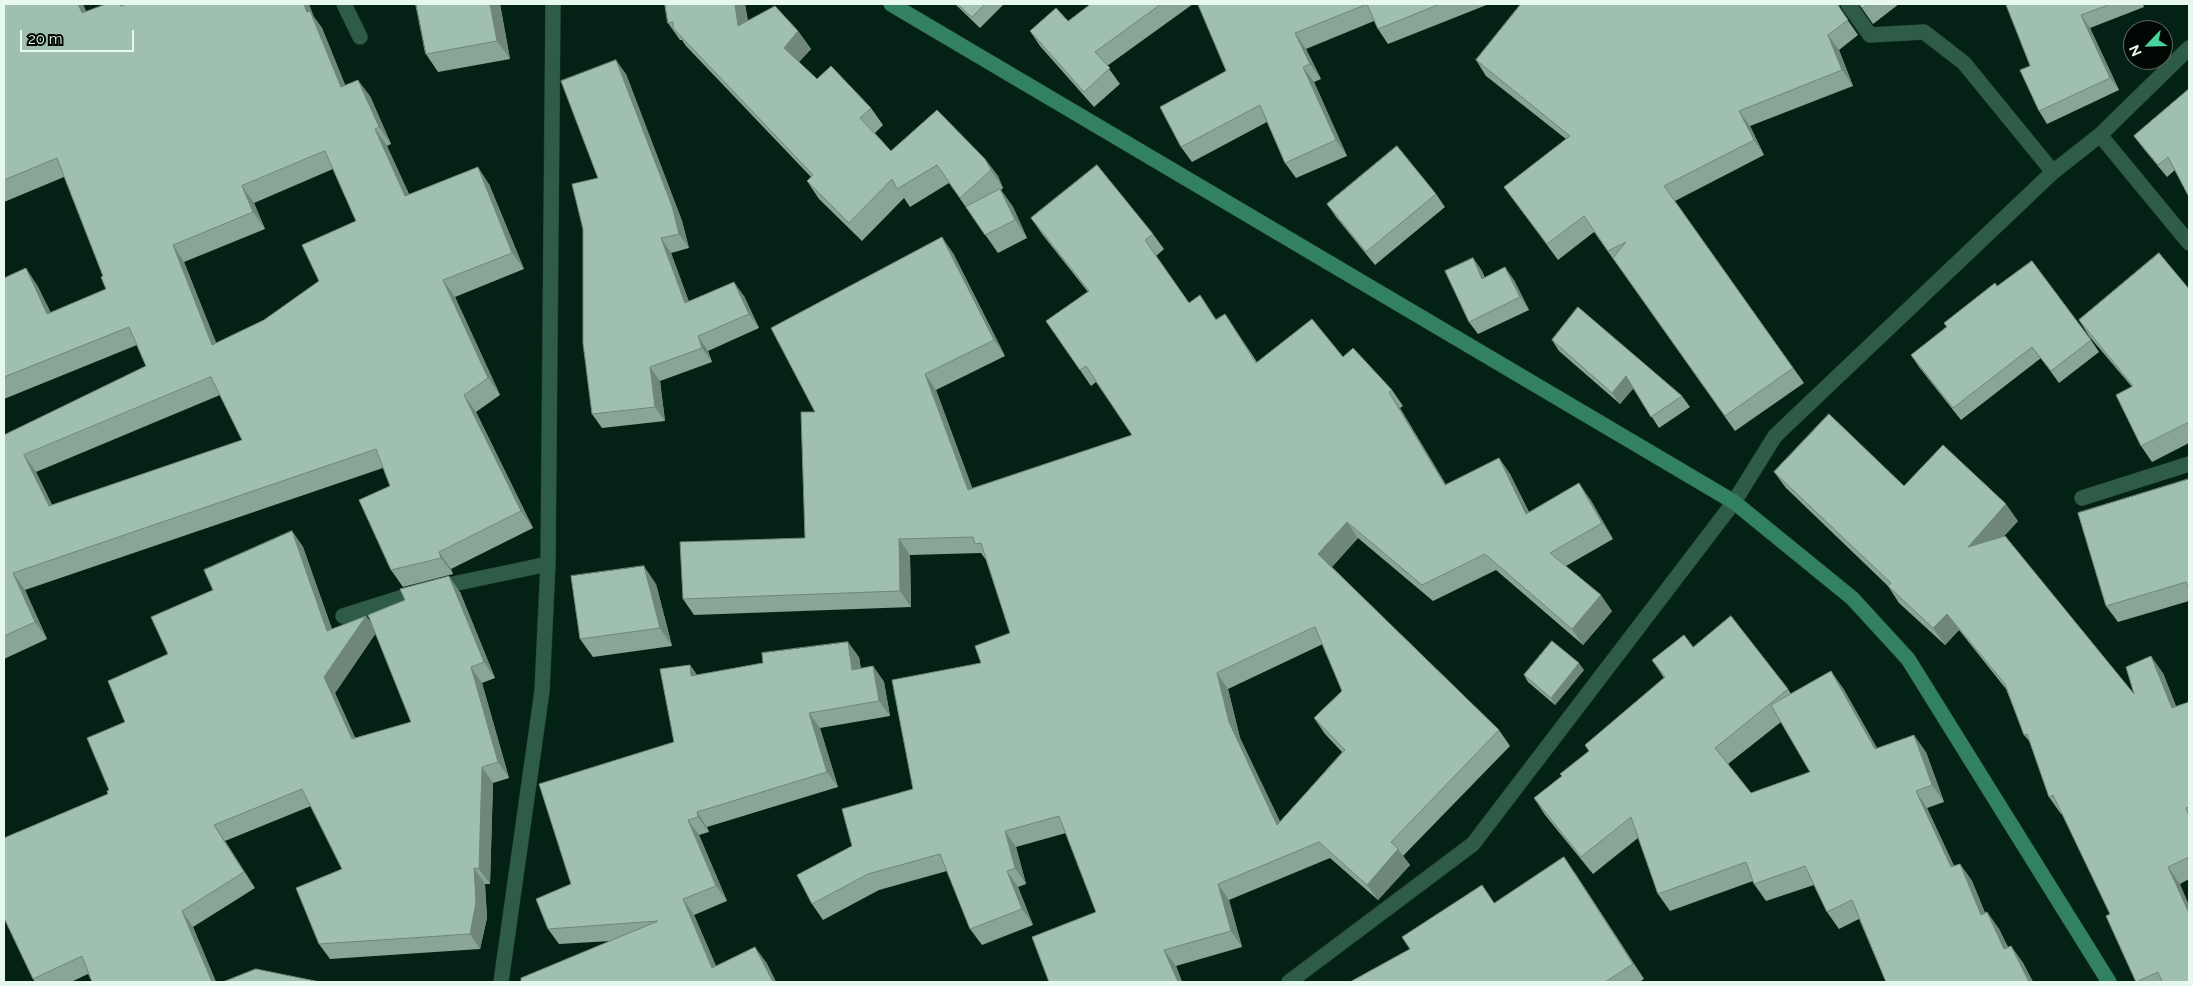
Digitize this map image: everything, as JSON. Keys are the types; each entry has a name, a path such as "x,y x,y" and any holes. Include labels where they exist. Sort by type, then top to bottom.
{"street":[{"path":"344,4 360,37"},
{"path":"501,982 542,691 548,564 553,4"},
{"path":"890,4 1734,502 1852,598 1908,659 2109,982"},
{"path":"1848,4 1870,35 1924,32 1964,62 2053,172"},
{"path":"1289,982 1473,844 1734,502 1775,436 2053,172 2100,135 2189,48"},
{"path":"2100,135 2189,243"},
{"path":"2082,498 2189,464"},
{"path":"343,616 429,589 548,564"}],"building":[{"path":"4,4 78,4 82,13 106,4 120,4 121,6 126,4 304,4 307,12 310,11 341,87 358,80 379,127 375,129 405,196 478,167 512,253 443,280 488,378 464,395 521,511 439,552 441,558 391,570 359,500 390,486 376,449 13,573 35,622 4,636 4,435 146,366 129,327 4,377 4,278 26,268 47,314 106,289 101,277 103,276 57,158 4,180","holes":["325,151 356,221 302,245 319,281 264,320 212,345 173,245 253,212 242,186","211,377 242,440 49,506 24,455"]},
{"path":"416,4 490,4 497,41 426,54"},
{"path":"665,4 735,4 738,26 775,6 798,31 784,48 817,79 831,66 871,108 860,118 891,151 937,110 985,159 991,170 960,198 937,165 897,189 892,179 849,223 807,181 813,175 673,28 673,22 668,23"},
{"path":"958,4 985,4 972,17"},
{"path":"1091,4 1161,4 1095,52 1110,68 1084,92 1030,31 1056,8 1068,21"},
{"path":"1198,4 1367,4 1295,33 1310,64 1303,67 1336,140 1285,163 1260,105 1181,147 1160,107 1226,71"},
{"path":"1367,4 1440,4 1378,29"},
{"path":"1521,4 1837,4 1848,20 1828,35 1842,70 1739,111 1754,140 1664,186 1793,368 1725,416 1613,258 1626,242 1608,251 1584,216 1547,244 1504,187 1570,136 1476,60"},
{"path":"1859,4 1868,4 1863,8"},
{"path":"2006,4 2111,4 2081,15 2110,78 2039,111 2020,70 2030,66"},
{"path":"616,60 672,206 679,234 661,238 685,303 734,282 749,314 698,336 702,348 650,367 655,407 592,414 583,343 583,229 572,184 598,178 561,81"},
{"path":"2189,89 2189,197 2168,157 2158,165 2134,136"},
{"path":"1397,146 1436,194 1366,252 1327,204"},
{"path":"1097,165 1153,234 1145,240 1189,303 1200,295 1216,320 1225,314 1256,363 1312,319 1343,357 1353,348 1392,390 1389,392 1445,485 1499,458 1526,514 1579,483 1602,523 1550,553 1601,595 1572,629 1485,554 1422,585 1347,522 1318,554 1499,730 1391,842 1398,849 1367,885 1319,842 1218,884 1231,931 1164,950 1178,982 1049,982 1032,937 1096,912 1059,816 1005,831 1015,868 1007,871 1022,909 970,929 940,854 868,874 812,904 797,875 852,846 842,809 913,789 892,680 981,663 975,646 1010,633 981,543 975,544 973,537 899,539 900,591 683,599 680,542 805,538 801,412 815,412 771,328 942,237 994,340 925,374 968,490 1132,435 1086,366 1080,370 1046,321 1089,291 1031,218","holes":["1315,627 1342,691 1314,718 1345,750 1277,825 1229,722 1217,673"]},
{"path":"1000,189 1015,220 985,235 966,207"},
{"path":"2159,253 2189,289 2189,422 2141,446 2116,395 2133,386 2079,320"},
{"path":"1473,258 1482,279 1505,267 1520,297 1469,322 1445,271"},
{"path":"2032,261 2091,340 2051,371 2032,347 1953,408 1911,355 1947,327 1944,323 1995,283 1997,286"},
{"path":"1578,307 1682,396 1651,417 1626,376 1612,393 1552,340"},
{"path":"1829,414 1904,486 1943,445 2006,504 1968,547 2005,536 2134,694 2126,667 2151,656 2172,708 2189,702 2189,807 2186,808 2189,816 2189,857 2168,867 2189,913 2189,982 2162,982 2158,972 2136,982 2106,916 2110,914 2053,795 2049,797 2027,734 2024,735 2005,684 1947,614 1933,628 1888,586 1891,583 1774,472"},
{"path":"2189,479 2189,589 2186,582 2106,606 2078,513"},
{"path":"292,531 327,631 366,616 324,677 352,739 411,722 368,615 405,600 400,589 449,576 484,662 471,667 498,762 482,767 479,869 474,868 476,902 470,934 319,944 296,888 342,869 302,789 214,825 244,872 182,911 212,982 92,982 82,956 33,979 4,918 4,838 108,794 107,791 109,790 87,738 125,722 108,681 168,654 151,617 213,590 204,570"},
{"path":"644,566 660,628 580,639 571,576"},
{"path":"1731,616 1788,689 1715,748 1751,793 1810,772 1771,705 1831,671 1875,749 1914,735 1932,785 1916,791 1951,867 1960,864 1981,915 1987,912 2004,949 2011,946 2029,982 1886,982 1852,900 1827,912 1805,866 1754,884 1746,862 1658,894 1631,817 1581,857 1534,798 1589,751 1585,745 1665,677 1652,660 1684,635 1693,647"},
{"path":"1552,641 1579,663 1551,698 1524,675"},
{"path":"848,642 852,670 873,666 879,701 809,713 827,772 697,812 698,817 688,820 716,886 683,899 712,968 755,947 773,982 521,982 521,978 658,921 548,929 536,899 571,884 539,784 674,742 660,669 690,665 691,676 763,663 762,653"},
{"path":"1564,857 1633,964 1605,982 1350,982 1410,949 1402,937 1482,885 1494,903"},
{"path":"256,969 320,982 223,982"}]}
